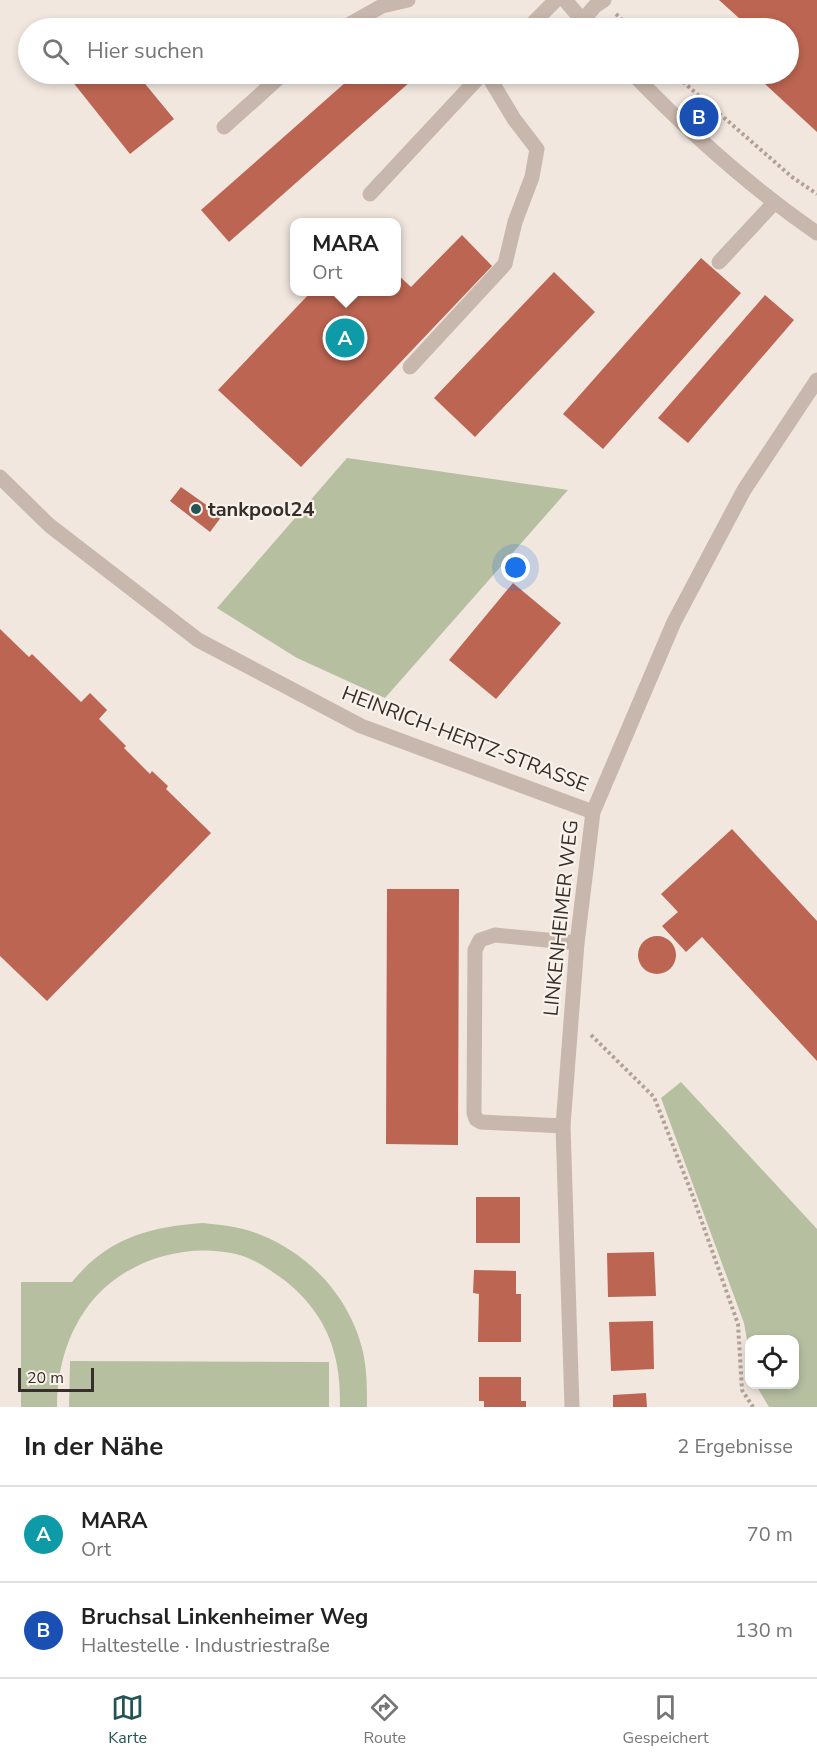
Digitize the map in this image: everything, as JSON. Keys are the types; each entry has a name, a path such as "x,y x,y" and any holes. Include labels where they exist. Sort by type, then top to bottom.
{"street":[{"path":"361,18 382,6 408,0"},
{"path":"538,18 556,0"},
{"path":"565,0 579,18"},
{"path":"589,18 595,6 604,0"},
{"path":"224,127 272,84"},
{"path":"370,194 473,84"},
{"path":"410,367 505,264 515,222 532,177 537,149 514,119 493,84"},
{"path":"643,84 677,119 774,203 817,233"},
{"path":"719,262 774,203"},
{"name":"LINKENHEIMER WEG","path":"572,1407 563,1126 569,1031 593,812 674,622 744,490 817,380"},
{"name":"HEINRICH-HERTZ-STRASSE","path":"0,477 49,525 198,640 361,726 593,812"},
{"path":"563,1126 481,1122 476,1119 474,1113 475,951 480,940 495,935 578,943"}],"path":[{"path":"685,84 792,177 817,194"},
{"path":"569,1031 592,1036 654,1096 738,1323 742,1390 753,1407"}],"green space":[{"path":"347,458 568,490 385,698 297,658 217,608"},
{"path":"681,1082 817,1229 817,1407 769,1407 758,1389 799,1389 799,1335 746,1335 744,1323 661,1098"},
{"path":"203,1223 247,1230 261,1235 296,1254 326,1281 339,1297 357,1333 365,1366 367,1407 340,1407 338,1370 329,1338 319,1318 297,1291 275,1273 253,1260 236,1254 193,1251 171,1254 131,1269 97,1295 77,1323 67,1346 59,1382 57,1407 21,1407 21,1282 72,1282 100,1255 130,1237 164,1228"},
{"path":"70,1361 329,1362 329,1407 69,1407"}],"building":[{"path":"719,0 817,0 817,132 765,84 799,84 799,18 739,18"},
{"path":"74,84 145,84 174,119 130,154"},
{"path":"344,84 408,84 229,242 201,210"},
{"path":"462,235 492,266 301,467 218,390 307,296 401,296 401,278 411,287"},
{"path":"701,258 741,293 603,449 563,414"},
{"path":"554,272 595,312 475,437 434,398"},
{"path":"765,295 794,320 688,443 658,418"},
{"name":"tankpool24","path":"181,487 222,516 210,532 170,501"},
{"path":"513,583 561,623 496,699 449,660"},
{"path":"0,629 29,657 32,654 81,702 90,693 107,710 99,719 126,746 124,748 150,774 152,771 168,786 166,789 211,833 47,1001 0,956"},
{"path":"732,829 817,921 817,1061 702,937 686,952 662,926 678,912 661,894"},
{"path":"387,889 459,889 458,1145 386,1144"},
{"path":"657,936 671,941 676,955 671,969 657,974 643,969 638,955 643,941"},
{"path":"476,1197 520,1197 520,1243 476,1243"},
{"path":"654,1252 656,1296 608,1297 607,1253"},
{"path":"474,1270 516,1271 516,1294 521,1294 521,1342 478,1342 479,1294 473,1293"},
{"path":"653,1321 654,1369 611,1371 609,1322"},
{"path":"479,1377 521,1377 521,1401 526,1401 526,1407 484,1407 484,1401 479,1401"},
{"path":"646,1393 647,1407 613,1407 613,1395"}],"place":[{"name":"Bruchsal Linkenheimer Weg","path":"699,117"},
{"name":"MARA","path":"345,338"},
{"name":"tankpool24","path":"196,509"}]}
